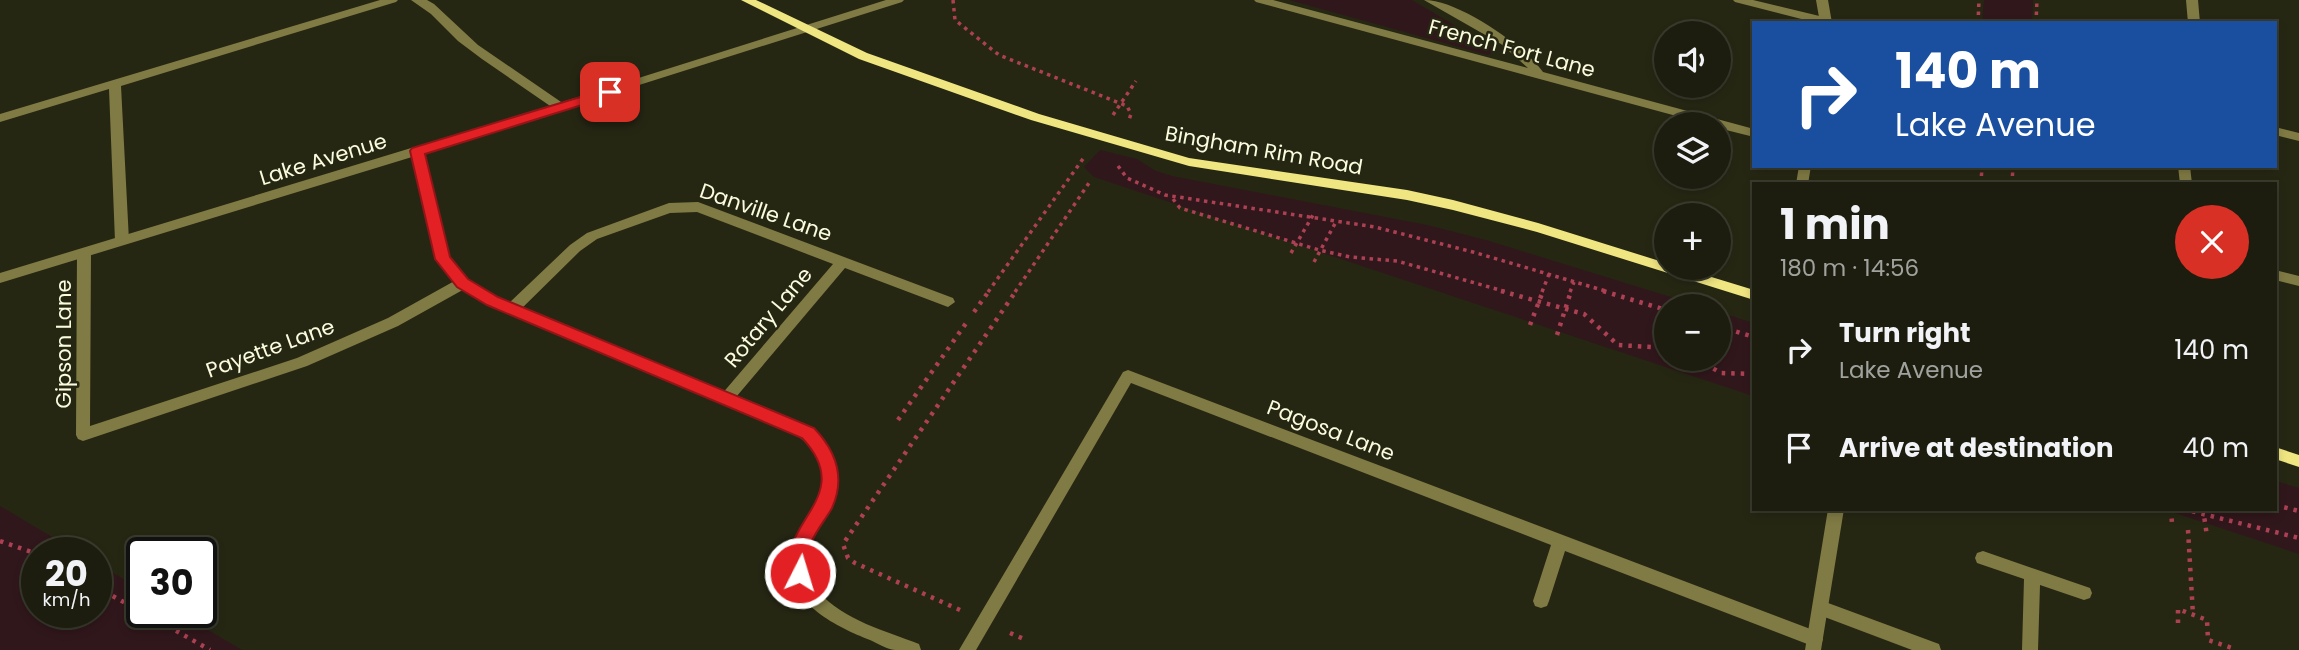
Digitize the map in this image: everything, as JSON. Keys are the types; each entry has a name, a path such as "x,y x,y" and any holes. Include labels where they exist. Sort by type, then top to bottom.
{"street":[{"path":"0,118 392,0"},
{"path":"417,0 429,6 483,55 560,107"},
{"name":"Bingham Rim Road","path":"747,0 863,56 1035,117 1189,162 1407,195 1538,228 1654,264"},
{"name":"Lake Avenue","path":"0,278 809,30 898,0"},
{"name":"French Fort Lane","path":"1260,0 1752,132"},
{"path":"1430,0 1516,50 1533,65 1539,75"},
{"path":"1738,0 1824,21"},
{"path":"1822,0 1828,21"},
{"path":"2192,0 2194,21"},
{"path":"116,83 122,241"},
{"path":"2277,132 2299,137"},
{"path":"417,151 443,259 463,283 512,309 800,428 816,440 828,460 831,485 824,505 804,538 800,550 800,573 805,586 815,600 828,610 913,650"},
{"name":"Danville Lane","path":"512,309 575,248 592,236 614,226 679,206 698,207 948,302"},
{"name":"Gipson Lane","path":"83,435 84,253"},
{"name":"Rotary Lane","path":"726,399 842,262"},
{"path":"2277,276 2299,281"},
{"name":"Bingham Rim Road","path":"1705,280 1752,294"},
{"name":"Payette Lane","path":"83,435 302,362 393,323 463,283"},
{"name":"Pagosa Lane","path":"967,650 1128,376 1560,541 1814,645"},
{"path":"2277,454 2299,461"},
{"path":"1814,645 1836,511"},
{"path":"1541,601 1560,541"},
{"path":"1983,558 2084,593"},
{"path":"2029,650 2032,575"},
{"path":"1820,608 1933,650"}],"path":[{"path":"1978,21 1979,0"},
{"path":"2036,21 2037,0"},
{"path":"1106,124 1136,81"},
{"path":"898,420 1090,150"},
{"path":"1024,639 855,563 848,558 843,544 1089,183"},
{"path":"1173,198 1180,208 1319,250 1350,257 1397,261 1584,314 1618,345 1654,347"},
{"path":"1291,253 1313,215"},
{"path":"1314,262 1337,220"},
{"path":"1530,326 1549,274"},
{"path":"1557,335 1563,309 1575,282"},
{"path":"1731,330 1752,336"},
{"path":"1718,371 1752,374"},
{"path":"2277,506 2299,511"},
{"path":"2171,511 2172,524"},
{"path":"2188,511 2299,538"},
{"path":"2203,511 2207,536"},
{"path":"2188,530 2193,615"},
{"path":"0,541 21,548"},
{"path":"2178,623 2178,609 2207,620 2208,640 2235,649"},
{"path":"171,628 210,650"}],"shaded area":[{"path":"1289,0 1412,0 1496,50 1488,55"},
{"path":"1984,0 2033,0 2032,21 1982,21"},
{"path":"1100,150 1137,159 1156,171 1172,176 1427,225 1486,240 1661,294 1654,294 1654,363 1094,177 1084,167"},
{"path":"1731,316 1752,323 1752,396 1678,371 1731,371"},
{"path":"2277,482 2299,488 2299,554 2169,511 2277,511"},
{"path":"0,506 52,537 21,537 21,628 112,628 112,572 126,581 126,628 205,628 242,650 0,650"}],"route":[{"path":"610,92 417,151 443,259 463,283 493,301 791,424 816,440 828,460 831,485 824,505 804,538 800,550 800,573"}]}
